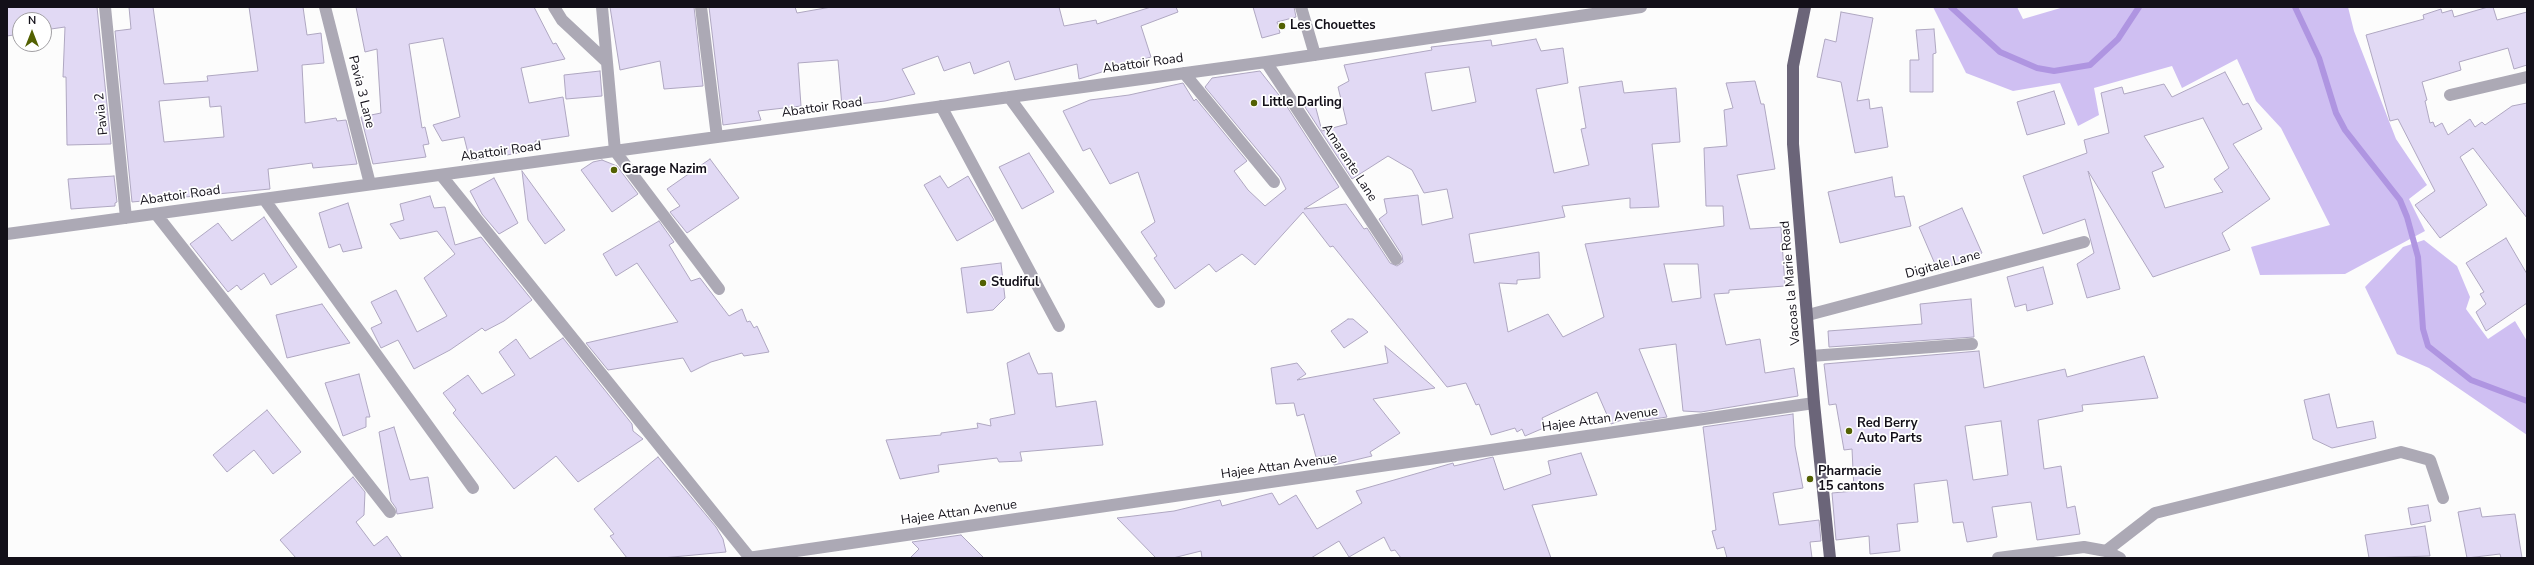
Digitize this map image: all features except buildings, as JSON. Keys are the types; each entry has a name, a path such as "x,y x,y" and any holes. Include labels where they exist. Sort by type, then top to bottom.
{"main road":[{"name":"Vacoas la Marie Road","path":"1804,7 1793,66 1792,98 1814,403 1830,558"}],"street":[{"name":"Pavia 2","path":"105,7 126,218"},
{"name":"Pavia 3 Lane","path":"325,7 370,184"},
{"path":"554,7 562,20 607,62"},
{"path":"602,7 615,151 719,289"},
{"path":"701,7 716,137"},
{"path":"1301,7 1315,55"},
{"name":"Abattoir Road","path":"7,234 1266,62 1641,7"},
{"name":"Amarante Lane","path":"1266,62 1396,259"},
{"path":"1184,73 1274,182"},
{"path":"2450,95 2527,76"},
{"path":"1009,97 1159,302"},
{"path":"942,106 1059,326"},
{"path":"441,175 749,558"},
{"path":"264,199 473,488"},
{"path":"156,214 390,512"},
{"name":"Digitale Lane","path":"1808,315 2084,242"},
{"path":"1811,356 1972,344"},
{"name":"Hajee Attan Avenue","path":"749,558 1814,403"},
{"path":"2106,551 2155,513 2401,452 2430,460 2443,498"},
{"path":"1998,558 2084,547 2106,551 2120,558"}],"shaded area":[{"path":"1933,7 2017,7 2023,19 2064,7 2348,7 2354,31 2396,139 2427,185 2409,199 2425,231 2345,274 2260,275 2251,247 2330,225 2281,128 2256,101 2237,59 2182,88 2172,66 2094,88 2099,115 2078,126 2060,83 2013,91 1966,73"},
{"path":"2424,240 2457,266 2470,297 2466,309 2488,339 2515,321 2527,341 2527,435 2429,368 2397,354 2365,287 2403,247"}],"waterway":[{"path":"1951,7 2000,52 2037,68 2054,71 2090,65 2118,39 2139,7"},
{"path":"2295,7 2319,58 2336,113 2345,130 2400,200 2407,217 2418,257 2423,329 2428,346 2471,380 2527,401"}],"place":[{"name":"Les Chouettes","path":"1282,26"},
{"name":"Little Darling","path":"1254,103"},
{"name":"Garage Nazim","path":"614,170"},
{"name":"Studiful","path":"983,283"},
{"name":"Red Berry Auto Parts","path":"1849,431"},
{"name":"Pharmacie 15 cantons","path":"1810,479"}]}
